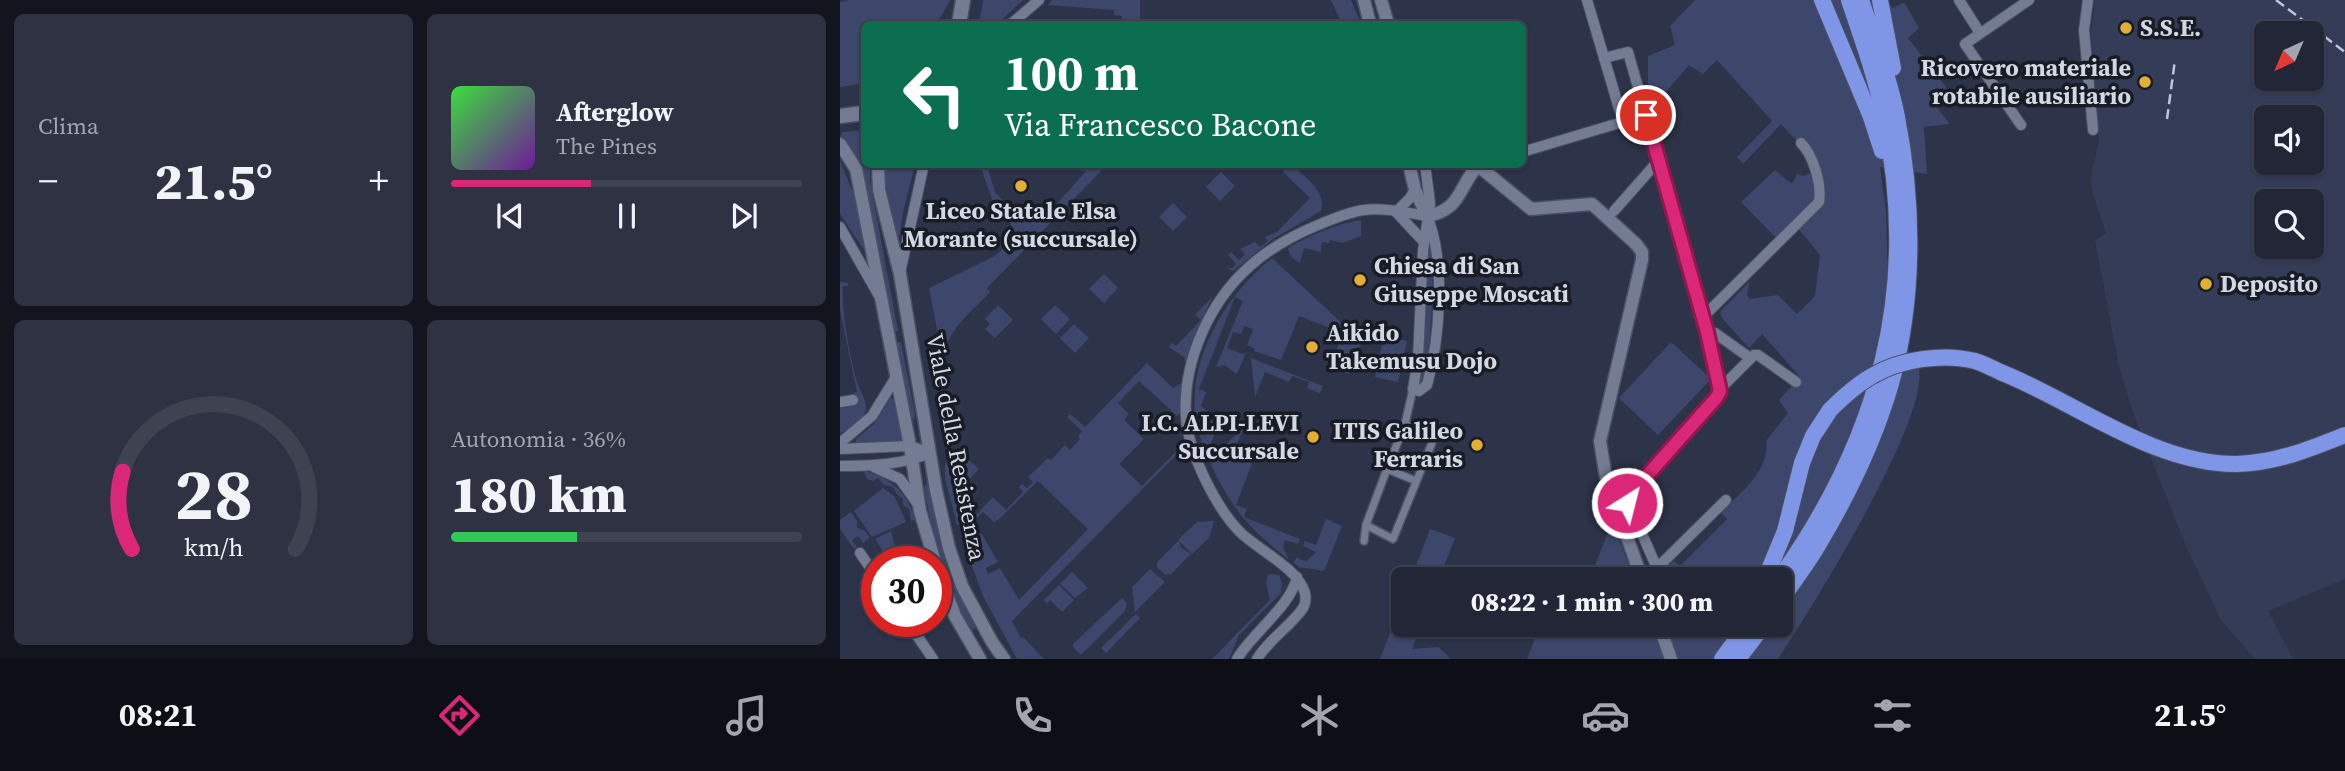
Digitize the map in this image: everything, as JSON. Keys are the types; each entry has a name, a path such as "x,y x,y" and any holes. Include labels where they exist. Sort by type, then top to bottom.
{"highway":[{"path":"1822,0 1879,139 1896,240"},
{"path":"1788,567 1809,538 1841,480 1879,383 1890,327 1896,240 1893,170 1884,117 1849,0"},
{"path":"1861,0 1896,115 1907,194"},
{"path":"1793,583 1819,545 1852,485 1890,387 1902,332 1907,287 1907,194 1910,160 1908,133 1880,0"},
{"path":"1770,567 1785,531 1802,463 1813,436 1830,410 1853,388 1874,374 1897,365 1925,359 1976,361 2021,380 2125,433 2176,454 2207,461 2237,464 2291,456 2345,435"},
{"path":"1731,655 1737,637"},
{"path":"1731,655 1741,637"},
{"path":"1731,655 1751,637"}],"main road":[{"path":"959,21 963,0"},
{"path":"840,116 861,113"}],"street":[{"path":"1014,21 1038,0"},
{"path":"1364,0 1369,21"},
{"path":"1381,0 1387,21"},
{"path":"1587,0 1623,122"},
{"path":"1959,0 1980,33"},
{"path":"2021,125 1965,44 2029,0"},
{"path":"2088,0 2084,30 2092,130"},
{"path":"1604,58 1628,52 1703,317 1720,389"},
{"path":"1526,151 1646,115"},
{"path":"1703,317 1819,202 1820,195 1810,153 1801,143"},
{"name":"Viale della Resistenza","path":"840,144 856,169 920,511 931,546"},
{"path":"1614,211 1659,160"},
{"name":"Viale della Resistenza","path":"878,168 879,190 900,274 930,453 954,567 986,632 1003,659"},
{"name":"Viale della Resistenza","path":"900,274 923,168"},
{"path":"1410,168 1415,190 1437,247 1439,288 1433,361 1427,383 1421,390 1413,388"},
{"path":"1364,541 1366,525 1405,424 1418,359 1424,242 1430,191 1426,168"},
{"path":"1256,659 1303,608 1306,595 1297,577 1248,539 1219,505 1191,444 1186,418 1188,377 1203,331 1213,312 1238,278 1256,260 1276,246 1343,215 1366,210 1427,216 1448,210 1476,168"},
{"path":"1482,168 1531,209 1592,204 1642,252 1600,441 1606,478 1638,567"},
{"path":"1396,212 1415,190"},
{"path":"1396,212 1424,242"},
{"name":"Viale della Resistenza","path":"840,227 881,299"},
{"path":"1707,332 1715,333 1750,358"},
{"path":"1726,500 1657,568 1627,500 1717,397 1720,389 1750,358 1757,354 1796,382"},
{"path":"840,443 872,416 895,377"},
{"path":"840,402 853,400"},
{"path":"1366,525 1393,539 1434,438 1405,424"},
{"path":"840,449 930,453"},
{"path":"840,466 874,466 911,453"},
{"path":"874,466 900,479 920,511"},
{"path":"1387,469 1416,481"},
{"path":"1237,659 1250,640 1290,595 1297,577"},
{"name":"Viale della Resistenza","path":"952,608 980,659"},
{"path":"918,637 933,659"},
{"path":"1663,637 1671,659"}],"shaded area":[{"path":"950,0 939,21 861,21 861,84 840,87 840,2"},
{"path":"983,0 1023,0 1000,21 980,21"},
{"path":"1052,0 1140,0 1140,21 1121,21 1122,16 1114,15 1114,10 1048,5"},
{"path":"1331,0 1351,0 1360,21 1341,21"},
{"path":"1695,0 1885,0 1893,8 1904,2 1919,28 1908,38 1954,97 1938,109 1950,124 1924,127 1927,174 1880,167 1886,212 1889,310 1878,365 1918,365 1918,389 1908,424 1866,512 1793,635 1793,567 1667,567 1674,561 1680,566 1727,519 1721,512 1759,472 1766,452 1766,441 1788,413 1779,400 1800,377 1762,334 1749,348 1722,318 1720,312 1750,281 1747,295 1750,299 1778,295 1797,314 1815,296 1820,255 1796,226 1780,242 1741,202 1775,170 1792,184 1797,174 1804,176 1814,171 1810,155 1781,124 1743,164 1737,157 1772,121 1717,60 1703,74 1689,65 1652,108 1648,108 1648,56 1675,45 1670,26"},
{"path":"2095,0 2345,0 2345,579 2268,611 2293,659 2255,659 2221,620 2186,546 2132,410 2119,367 2095,240 2106,233 2091,188 2099,140 2091,35"},
{"path":"861,130 861,165 841,136 842,132"},
{"path":"840,161 855,197 864,250 840,214"},
{"path":"862,168 870,168 870,181 898,331 894,332"},
{"path":"885,168 914,168 903,212 898,247"},
{"path":"981,168 988,168 995,192 1017,215 1029,216 1050,200 1056,205 1086,171 1062,168 1104,168 987,288 990,292 956,328 946,350 946,376 929,288 993,257 1017,238 1006,214 998,216"},
{"path":"1286,168 1295,168 1314,185 1321,197 1321,211 1273,239 1233,271 1227,268 1236,264 1228,255 1231,252 1239,260 1245,254 1240,249 1255,242 1260,247 1268,241 1265,237 1277,232 1310,198 1283,172"},
{"path":"1221,172 1235,186 1220,201 1206,187"},
{"path":"1173,203 1187,217 1173,231 1159,217"},
{"path":"1361,220 1361,236 1343,243 1330,240 1329,243 1322,242 1321,252 1304,248 1300,263 1291,257 1288,248 1314,234"},
{"path":"1430,248 1433,267 1431,316 1424,382 1421,384 1418,383 1426,321 1427,256"},
{"path":"1272,258 1362,342 1349,374 1330,367 1343,333 1299,316 1281,360 1254,351 1255,349 1247,345 1253,329 1244,326 1241,334 1233,332 1227,348 1246,353 1237,374 1224,365 1216,367 1243,301 1235,297 1199,389 1206,392 1201,406 1210,413 1208,420 1214,422 1216,416 1221,416 1208,452 1213,455 1243,429 1234,453 1253,461 1236,505 1247,509 1244,516 1246,518 1300,539 1298,544 1285,540 1283,547 1289,560 1261,536 1236,508 1212,466 1196,421 1197,375 1213,330 1239,290"},
{"path":"1104,274 1118,288 1104,303 1089,289"},
{"path":"840,282 848,283 848,286 843,286 845,321 854,372 866,409 861,420 840,434 840,408 855,406 853,393 857,392 840,310"},
{"path":"1213,296 1185,363 1184,357 1169,347 1172,343 1176,346 1201,320 1195,315"},
{"path":"998,305 1013,320 995,338 985,329 990,324 985,319"},
{"path":"1055,305 1070,319 1056,334 1041,319"},
{"path":"1074,324 1089,338 1075,353 1060,338"},
{"path":"1384,336 1407,341 1398,382 1375,377"},
{"path":"901,342 915,414 914,421 910,414 896,343"},
{"path":"1671,342 1711,379 1658,435 1619,398"},
{"path":"1251,358 1323,386 1320,393 1307,388 1309,382 1292,376 1289,382 1265,372 1255,397"},
{"path":"1147,363 1173,388 1181,383 1181,412 1177,416 1139,381 1118,403 1129,414 1124,420 1144,439 1119,464 1142,486 1184,444 1186,452 1181,450 1012,621 1021,638 1044,659 1017,659 983,596 961,536 975,532 982,534 998,562 986,568 988,574 1000,568 1019,600 1088,529 1038,481 998,520 994,522 983,512 974,521 957,525 945,479 945,464 952,455 962,454 979,469 965,484 972,511 976,515 993,497 1006,510 1023,492 1019,487 1022,484 1027,488 1033,482 1028,477 1048,458 1051,460 1065,445 1070,450 1080,439 1078,436 1082,431 1067,417 1070,414 1085,427"},
{"path":"890,398 894,400 902,442 856,444 856,439 875,423"},
{"path":"864,471 882,477 897,488 908,502 915,520 911,521 909,509 903,505 903,499 893,487 884,485 878,478 873,481 867,479"},
{"path":"927,482 942,546 938,546 924,489"},
{"path":"883,488 895,497 906,522 872,537 854,511"},
{"path":"851,512 857,521 857,528 864,530 870,538 863,543 858,536 852,540 857,547 854,549 840,529 840,520"},
{"path":"1326,519 1342,526 1324,571 1299,567 1293,562 1297,557 1307,561 1316,552 1303,546 1305,541 1316,545"},
{"path":"1214,521 1209,538 1192,554 1178,540 1197,522"},
{"path":"1613,526 1615,528 1630,567 1595,567 1609,529"},
{"path":"1430,529 1455,538 1444,567 1416,567"},
{"path":"891,531 895,546 880,546 875,539"},
{"path":"1178,541 1180,547 1191,554 1171,574 1165,575 1157,567 1157,562"},
{"path":"1150,569 1165,582 1135,612 1132,587"},
{"path":"952,572 976,628 971,631 962,614 954,597"},
{"path":"1072,572 1088,588 1075,598 1060,584"},
{"path":"1271,574 1279,575 1281,593 1239,635 1229,659 1212,659 1270,600 1266,582"},
{"path":"1059,585 1074,600 1062,612 1050,600 1047,603 1044,600"},
{"path":"1122,598 1127,603 1125,611 1081,655 1073,644"},
{"path":"1136,614 1140,618 1106,653 1101,648"},
{"path":"1391,630 1391,637 1416,637 1412,649 1438,647 1451,659 1380,659"},
{"path":"1535,637 1656,637 1664,659 1527,659"},
{"path":"1671,637 1792,637 1778,659 1679,659"}],"railway":[{"path":"2276,0 2345,52"},
{"path":"2167,119 2175,60"}],"place":[{"name":"S.S.E.","path":"2126,28"},
{"name":"Ricovero materiale rotabile ausiliario","path":"2145,82"},
{"name":"Liceo Statale Elsa Morante (succursale)","path":"1021,186"},
{"name":"Chiesa di San Giuseppe Moscati","path":"1360,280"},
{"name":"Deposito","path":"2206,284"},
{"name":"Aikido Takemusu Dojo","path":"1312,347"},
{"name":"I.C. ALPI-LEVI Succursale","path":"1313,437"},
{"name":"ITIS Galileo Ferraris","path":"1477,445"}],"route":[{"path":"1627,503 1628,497 1720,391 1707,332 1646,115"}]}
